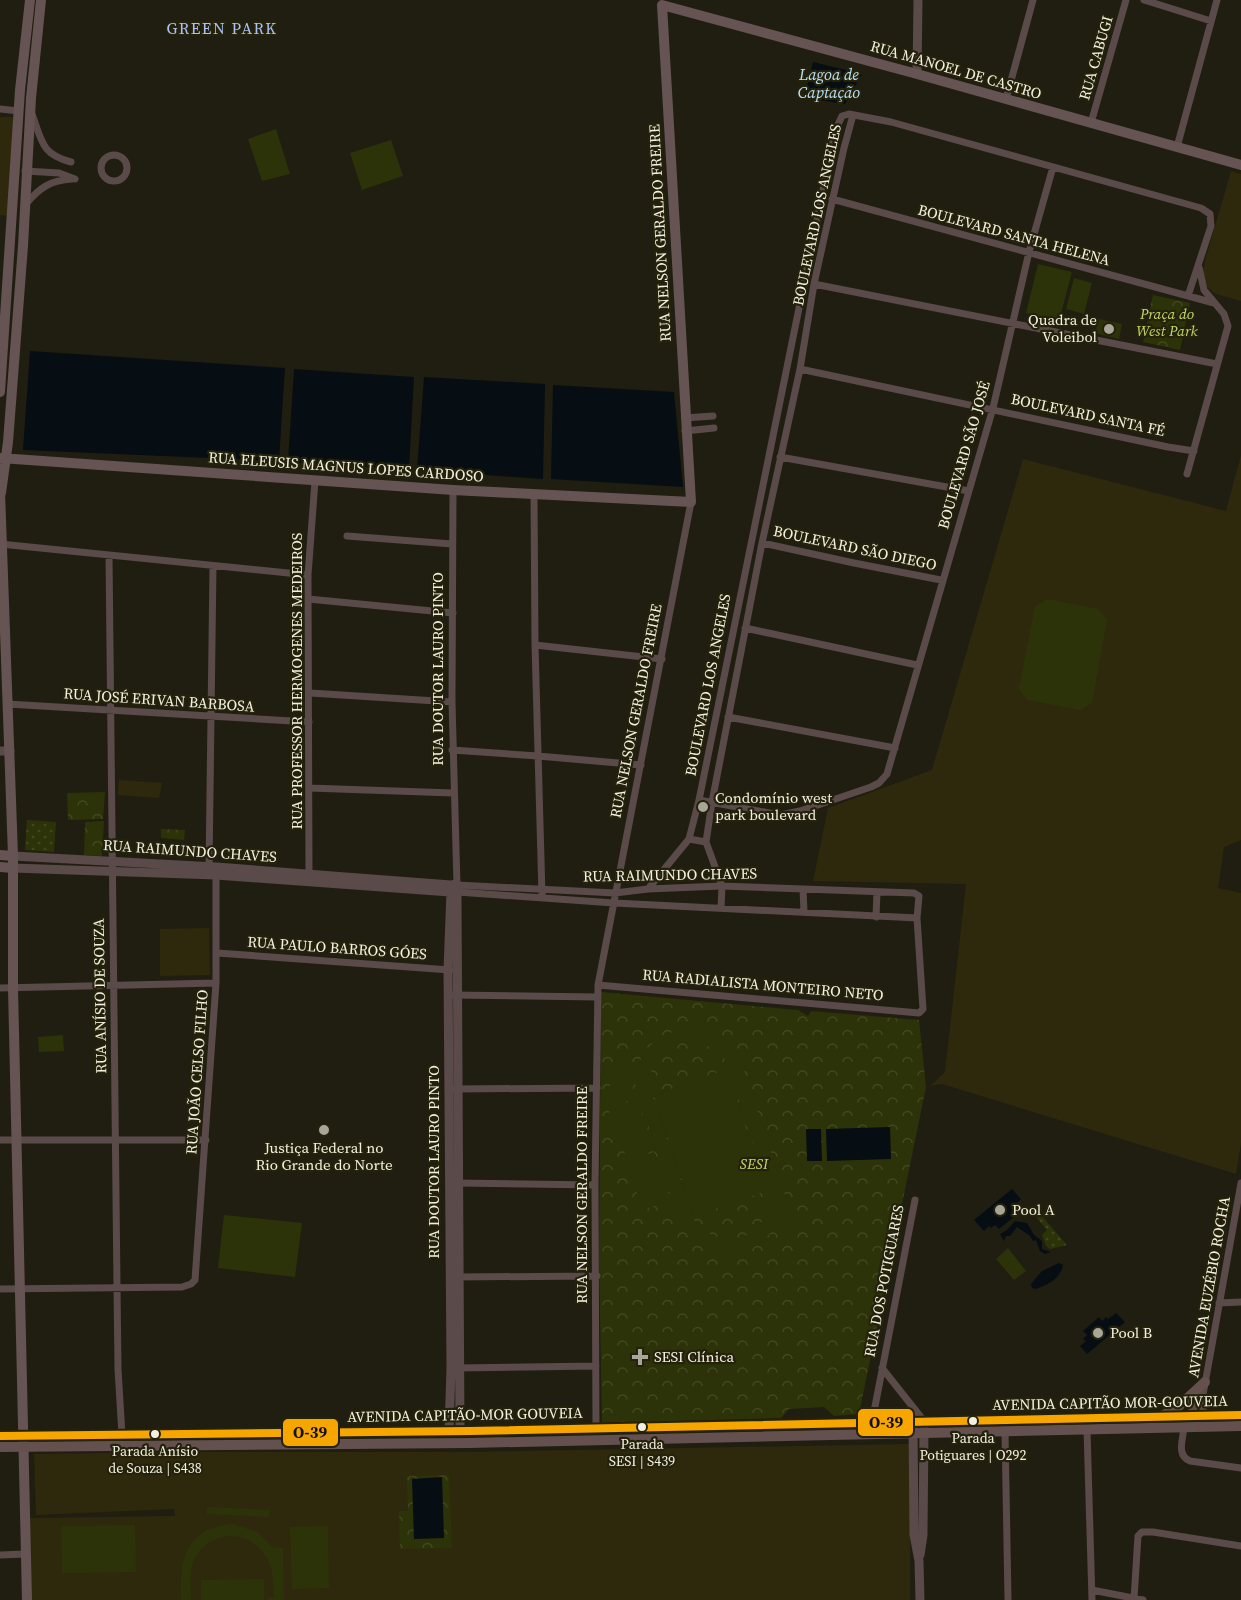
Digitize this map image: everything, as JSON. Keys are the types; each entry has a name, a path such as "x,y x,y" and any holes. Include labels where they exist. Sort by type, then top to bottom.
{"main road":[{"path":"27,1600 13,988 13,856 5,751 7,704 3,646 0,492 26,204 25,110 30,0"},
{"path":"0,392 15,170 41,0"},
{"name":"RUA MANOEL DE CASTRO","path":"662,3 1241,165"},
{"name":"RUA NELSON GERALDO FREIRE","path":"662,3 685,431 691,502"},
{"name":"RUA ELEUSIS MAGNUS LOPES CARDOSO","path":"3,458 453,490 691,502"},
{"name":"RUA RAIMUNDO CHAVES","path":"0,855 13,856"},
{"name":"RUA RAIMUNDO CHAVES","path":"0,867 13,868"},
{"path":"1162,1417 1179,1406 1205,1382"},
{"name":"AVENIDA CAPITÃO MOR-GOUVEIA","path":"918,1435 1088,1430 1186,1422 1203,1416 1241,1415"},
{"name":"AVENIDA CAPITÃO MOR-GOUVEIA","path":"872,1422 1162,1417 1186,1422 1241,1426"},
{"name":"AVENIDA CAPITÃO-MOR GOUVEIA","path":"22,1442 122,1435 872,1422"},
{"path":"759,1438 774,1424"},
{"path":"389,1432 408,1444"},
{"path":"280,1445 298,1433"},
{"name":"AVENIDA CAPITÃO-MOR GOUVEIA","path":"22,1442 280,1445 918,1435"},
{"path":"0,1436 22,1442"},
{"path":"0,1448 22,1442"}],"street":[{"path":"917,74 918,0"},
{"path":"1006,99 1033,0"},
{"name":"RUA CABUGI","path":"1091,123 1126,0"},
{"path":"1144,0 1211,21"},
{"path":"1177,147 1217,0"},
{"path":"0,109 25,110 50,153 55,158 71,162"},
{"name":"BOULEVARD LOS ANGELES","path":"648,889 689,839 699,800 832,144 839,119 845,114 853,115 814,284 800,369 762,543 712,802 706,842 722,886 721,908"},
{"path":"853,115 891,122 1205,210 1210,214 1211,225 1188,296"},
{"path":"832,144 844,148"},
{"name":"BOULEVARD SÃO JOSÉ","path":"699,800 780,815 800,811 879,783 887,774 993,408 1029,252 1053,167"},
{"path":"15,170 59,173 75,179 43,186 26,204"},
{"name":"BOULEVARD SANTA HELENA","path":"832,199 1214,303"},
{"path":"1187,474 1228,326 1224,314 1202,286 1199,264"},
{"path":"814,284 1217,364"},
{"name":"BOULEVARD SANTA FÉ","path":"800,369 1194,451"},
{"path":"781,396 785,400 793,397"},
{"path":"685,418 712,416"},
{"path":"774,429 779,425 785,431"},
{"path":"685,431 714,428"},
{"path":"780,457 969,491"},
{"name":"RUA PROFESSOR HERMOGENES MEDEIROS","path":"309,878 308,575 315,481"},
{"name":"RUA DOUTOR LAURO PINTO","path":"453,490 454,1431"},
{"path":"534,494 535,645 542,894"},
{"name":"RUA NELSON GERALDO FREIRE","path":"596,1428 595,1185 598,985 691,502"},
{"path":"347,536 452,544"},
{"name":"BOULEVARD SÃO DIEGO","path":"762,543 942,580"},
{"path":"0,544 308,575"},
{"name":"RUA ANÍSIO DE SOUZA","path":"109,556 118,1369 122,1435"},
{"name":"RUA JOÃO CELSO FILHO","path":"117,1287 182,1287 193,1283 196,1278 216,983 213,871 213,566"},
{"path":"746,569 752,574 758,569"},
{"path":"739,600 742,595 747,594 751,602"},
{"path":"308,599 453,613"},
{"path":"745,628 917,665"},
{"path":"535,645 662,659"},
{"path":"412,699 416,692"},
{"path":"310,693 452,702"},
{"name":"RUA JOSÉ ERIVAN BARBOSA","path":"7,704 309,722"},
{"path":"728,717 895,748"},
{"path":"453,750 641,765"},
{"path":"309,788 453,793"},
{"path":"689,839 706,842"},
{"name":"RUA RAIMUNDO CHAVES","path":"13,856 112,861 213,871 542,894 614,903 876,917 916,918 918,894 722,886 648,889 615,893 542,894"},
{"name":"RUA RAIMUNDO CHAVES","path":"13,868 112,872 213,871"},
{"path":"803,889 804,912"},
{"path":"876,917 877,892"},
{"name":"RUA RADIALISTA MONTEIRO NETO","path":"598,985 919,1013 923,1009 916,918"},
{"name":"RUA PAULO BARROS GÓES","path":"216,952 452,971"},
{"path":"0,988 216,983"},
{"path":"452,995 597,997"},
{"path":"453,1089 597,1088"},
{"path":"0,1140 206,1140"},
{"path":"454,1183 595,1185"},
{"name":"AVENIDA EUZÉBIO ROCHA","path":"1203,1416 1205,1382 1241,1183"},
{"name":"RUA DOS POTIGUARES","path":"872,1422 915,1200"},
{"path":"454,1277 597,1276"},
{"path":"0,1289 117,1287"},
{"path":"1219,1302 1241,1302"},
{"path":"455,1368 596,1365"},
{"name":"RUA DOS POTIGUARES","path":"882,1368 919,1421"},
{"name":"AVENIDA EUZÉBIO ROCHA","path":"1186,1422 1203,1395"},
{"path":"919,1421 923,1535 919,1561 920,1600"},
{"path":"1186,1422 1181,1453 1184,1458 1190,1461 1241,1468"},
{"path":"1088,1430 1092,1600"},
{"path":"1005,1431 1008,1600"},
{"path":"1134,1599 1139,1533 1153,1532 1241,1546"},
{"path":"0,1554 25,1554"},
{"path":"1092,1590 1143,1600"}],"shaded area":[{"path":"0,117 14,117 8,216 0,215"},
{"path":"1231,171 1241,174 1241,301 1216,294 1206,286 1203,273"},
{"path":"1241,455 1241,840 1224,847 1218,888 1241,893 1241,1143 1236,1174 942,1084 930,1086 945,1072 966,884 813,881 828,808 932,770 1023,459 1226,511"},
{"path":"119,780 162,783 159,798 118,795"},
{"path":"209,928 210,975 160,976 160,929"},
{"path":"910,1444 910,1600 31,1600 30,1518 175,1516 174,1509 36,1515 34,1454 461,1452"}],"green space":[{"path":"276,129 290,174 262,181 248,139"},
{"path":"391,140 403,176 362,190 350,153"},
{"path":"1038,264 1072,272 1059,321 1026,313"},
{"path":"1074,278 1092,283 1084,314 1066,309"},
{"name":"Praça do West Park","path":"1153,295 1190,303 1180,350 1143,342"},
{"name":"Quadra de Voleibol","path":"1099,319 1122,324 1119,339 1095,333"},
{"path":"1047,599 1098,609 1107,620 1092,703 1080,710 1027,700 1019,689 1035,607"},
{"path":"105,792 103,819 68,820 67,793"},
{"path":"27,820 56,822 54,852 25,850"},
{"path":"104,821 102,856 84,855 85,822"},
{"path":"161,829 185,830 184,840 161,838"},
{"name":"SESI","path":"601,992 798,1010 808,1016 811,1011 919,1020 926,1087 859,1414 834,1416 824,1407 789,1409 781,1418 602,1423 599,1257"},
{"path":"691,1028 712,1033 729,1044 739,1055 796,1229 783,1233 778,1221 768,1235 756,1245 743,1251 729,1253 701,1246 689,1236 679,1222 635,1083 640,1061 645,1052 660,1038","holes":["681,1042 705,1044 725,1059 769,1191 768,1207 763,1220 744,1237 731,1239 718,1237 706,1231 694,1220 650,1089 653,1066 667,1050"]},
{"path":"63,1035 64,1051 39,1052 38,1037"},
{"path":"624,1060 636,1098 617,1105 605,1068"},
{"path":"727,1069 766,1191 694,1216 654,1095"},
{"path":"637,1100 654,1150 627,1159 609,1110"},
{"path":"654,1152 671,1200 643,1210 626,1162"},
{"path":"1040,1214 1067,1245 1050,1249 1046,1246 1042,1235 1047,1230 1036,1217"},
{"path":"224,1215 302,1223 295,1277 218,1268"},
{"path":"1008,1248 1026,1271 1014,1280 996,1259"},
{"path":"449,1475 452,1548 400,1549 399,1511 408,1511 407,1476"},
{"path":"207,1507 269,1510 269,1517 207,1514"},
{"path":"233,1524 257,1532 272,1547 283,1548 284,1600 268,1600 274,1597 272,1571 269,1562 258,1547 239,1537 228,1536 207,1544 199,1552 191,1572 191,1600 181,1600 182,1572 188,1549 204,1532"},
{"path":"135,1525 136,1572 62,1573 61,1526"},
{"path":"328,1526 329,1588 292,1589 290,1527"},
{"path":"264,1579 264,1600 201,1600 201,1580"}],"water":[{"name":"Lagoa de Captação","path":"813,62 862,74 845,104 813,99 805,95"},
{"path":"30,351 285,368 279,461 23,450"},
{"path":"294,369 414,377 409,469 288,462"},
{"path":"424,377 545,384 543,479 417,470"},
{"path":"553,385 674,392 683,487 551,479"},
{"path":"890,1127 891,1159 827,1161 826,1129"},
{"path":"806,1129 821,1129 822,1161 807,1161"},
{"name":"Pool A","path":"1012,1189 1021,1199 1014,1206 1016,1209 1012,1212 1015,1216 999,1229 995,1225 991,1228 989,1226 984,1231 974,1220"},
{"path":"1015,1221 1027,1223 1034,1235 1042,1241 1042,1249 1051,1252 1045,1254 1040,1251 1036,1240 1033,1241 1017,1227 1010,1236 1006,1236 1004,1241 1000,1234"},
{"path":"1059,1263 1063,1265 1057,1277 1041,1287 1032,1288 1031,1284 1042,1271"},
{"name":"Pool B","path":"1116,1313 1125,1322 1087,1354 1080,1346 1086,1341 1083,1339 1087,1335 1083,1331 1099,1317 1102,1321"},
{"path":"442,1477 444,1538 414,1539 412,1479"}],"transit line":[{"name":"O-39","path":"0,1436 470,1431 1241,1415"}],"place":[{"name":"Quadra de Voleibol","path":"1109,329"},
{"name":"Condomínio west park boulevard","path":"703,807"},
{"name":"Justiça Federal no Rio Grande do Norte","path":"324,1130"},
{"name":"Pool A","path":"1000,1210"},
{"name":"Pool B","path":"1098,1333"},
{"name":"SESI Clínica","path":"640,1357"},
{"name":"Parada Potiguares | O292","path":"973,1421"},
{"name":"Parada SESI | S439","path":"642,1427"},
{"name":"Parada Anísio de Souza | S438","path":"155,1434"}],"district":[{"name":"GREEN PARK","path":"222,28"}]}
